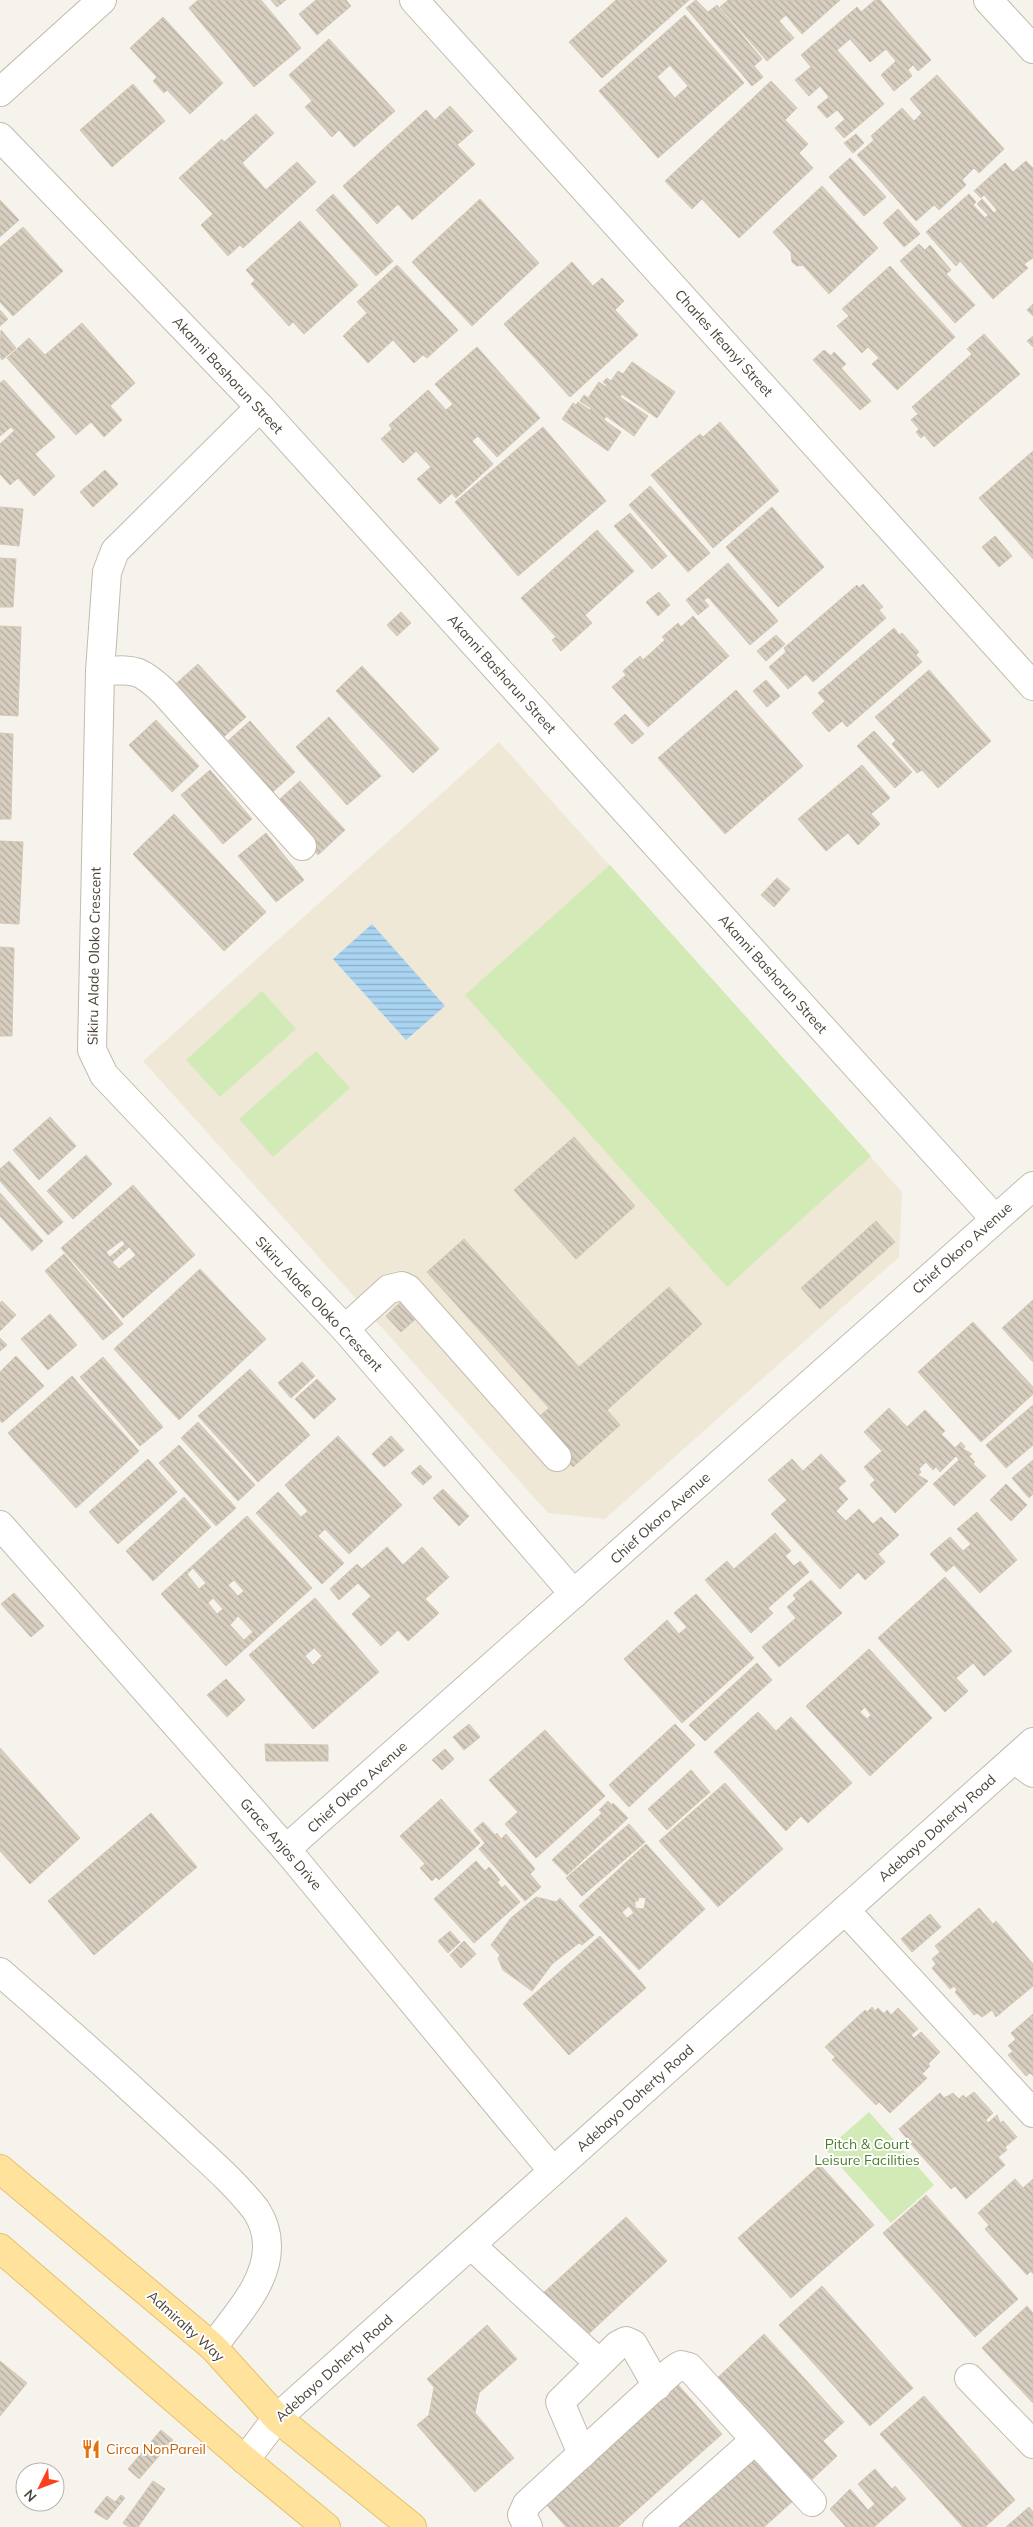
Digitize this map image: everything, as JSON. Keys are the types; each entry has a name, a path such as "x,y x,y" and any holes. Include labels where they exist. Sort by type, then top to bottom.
{"main road":[{"name":"Admiralty Way","path":"0,2169 213,2347 277,2418 412,2527"},
{"path":"0,2248 245,2460 326,2527"}],"street":[{"path":"0,91 102,0"},
{"name":"Charles Ifeanyi Street","path":"414,0 1033,686"},
{"path":"988,0 1032,45"},
{"name":"Akanni Bashorun Street","path":"0,137 260,407 995,1219"},
{"name":"Sikiru Alade Oloko Crescent","path":"260,407 114,551 107,572 100,671 92,1050 104,1075 345,1329 574,1594"},
{"path":"100,671 133,670 145,674 163,691 302,846"},
{"name":"Chief Okoro Avenue","path":"286,1849 1033,1186"},
{"path":"345,1329 389,1289 402,1286 408,1289 557,1457"},
{"name":"Grace Anjos Drive","path":"0,1525 286,1849 553,2171"},
{"name":"Adebayo Doherty Road","path":"245,2460 277,2418 845,1910 1027,1758"},
{"path":"845,1910 1033,2113"},
{"path":"0,1972 109,2068 230,2182 255,2210 264,2224 268,2246 265,2270 254,2290 213,2347"},
{"path":"471,2245 600,2363"},
{"path":"582,2454 560,2402 618,2345 626,2341 633,2344 657,2386"},
{"path":"528,2527 522,2515 527,2504 681,2365 689,2367 812,2502"},
{"path":"969,2378 1033,2444"},
{"path":"657,2527 755,2440"}],"shaded area":[{"path":"499,742 902,1192 899,1257 605,1519 548,1513 143,1061"}],"green space":[{"path":"610,865 871,1156 727,1287 465,995"},
{"path":"262,991 296,1029 220,1097 186,1060"},
{"path":"316,1051 350,1088 273,1157 239,1119"},
{"name":"Pitch & Court Leisure Facilities","path":"869,2112 934,2185 891,2223 826,2150"}],"water":[{"path":"372,924 445,1006 406,1040 333,959"}],"building":[{"path":"198,0 261,0 301,48 254,87 189,8"},
{"path":"271,0 286,0 277,7"},
{"path":"316,0 346,0 351,6 317,35 299,14"},
{"path":"616,0 689,0 602,78 569,42"},
{"path":"696,0 708,12 717,5 762,59 754,66 763,77 752,86 686,8"},
{"path":"728,0 840,0 802,34 786,15 779,21 794,38 767,61 720,7"},
{"path":"875,0 880,0 931,60 918,71 913,65 908,70 912,76 894,91 881,75 896,61 886,49 870,62 850,39 837,50 884,104 844,138 835,128 845,119 837,110 827,118 817,107 829,97 820,86 809,96 795,80 811,67 801,55 857,7 861,12"},
{"path":"685,15 744,83 658,158 599,91","holes":["670,65 688,86 675,98 657,77"]},
{"path":"163,17 223,83 190,114 167,90 164,93 153,81 157,77 130,48"},
{"path":"329,39 395,111 354,147 339,130 332,137 305,107 312,101 289,75"},
{"path":"937,75 1004,149 979,173 974,168 962,180 966,185 939,210 934,205 916,221 857,155 874,140 871,136 902,108 914,121 922,113 910,99"},
{"path":"771,81 797,108 785,120 808,144 799,153 813,168 739,238 702,199 692,209 665,181"},
{"path":"133,84 165,121 112,167 80,130"},
{"path":"450,106 473,131 457,145 475,164 412,220 398,204 377,224 343,186 426,110 435,120"},
{"path":"256,114 274,133 242,163 266,190 297,162 316,182 243,248 240,245 228,256 201,225 213,214 179,178 222,139 224,142"},
{"path":"856,134 864,143 853,153 844,143"},
{"path":"850,158 886,197 864,216 829,177"},
{"path":"1026,161 1033,168 1033,258 1024,264 1028,268 993,299 960,261 956,266 926,232 969,194 976,202 973,205 985,218 988,215 977,204 982,199 994,213 997,210 984,195 981,198 974,191 1005,163 1013,172"},
{"path":"822,186 878,248 829,294 803,265 797,266 792,262 791,252 773,232"},
{"path":"333,194 393,261 376,276 316,210"},
{"path":"480,199 539,263 472,326 412,262"},
{"path":"0,200 19,220 0,237"},
{"path":"898,209 920,234 904,247 883,223"},
{"path":"300,221 358,285 304,334 293,322 289,326 251,284 255,280 246,270"},
{"path":"23,227 63,271 13,316 0,302 0,247"},
{"path":"919,244 925,250 930,245 951,270 946,274 975,305 955,323 900,261"},
{"path":"572,262 593,286 602,278 624,301 615,310 638,335 570,397 504,324"},
{"path":"397,265 458,330 427,358 423,355 414,363 393,340 368,363 343,336 367,313 357,302"},
{"path":"890,266 955,337 897,390 872,364 879,358 868,347 862,353 837,326 849,316 842,309"},
{"path":"1033,304 1033,316 1027,310"},
{"path":"0,310 8,319 0,326"},
{"path":"82,323 135,383 110,406 122,420 104,437 91,422 76,435 7,358 29,338 45,355"},
{"path":"1,330 16,348 2,360 0,357"},
{"path":"984,334 1020,374 934,447 924,435 921,438 916,432 919,429 911,420 918,414 912,407 972,354 967,349"},
{"path":"1033,336 1033,347 1027,341"},
{"path":"477,347 540,418 497,457 478,436 472,441 493,464 456,498 452,493 440,504 417,479 431,467 416,451 403,463 381,439 392,429 389,425 428,390 446,410 453,404 435,384"},
{"path":"824,350 831,356 834,352 846,364 841,368 871,401 860,410 813,360"},
{"path":"632,362 675,392 657,418 622,394 620,397 648,416 634,436 606,416 604,420 621,432 608,451 562,419 573,403 576,405 578,402 590,410 591,408 580,401 584,395 588,398 599,382 606,387 607,385 603,382 607,378 611,381 618,371 623,374"},
{"path":"4,380 55,437 35,454 11,427 0,436 0,383"},
{"path":"720,422 779,491 713,548 651,475 700,434 703,437"},
{"path":"543,427 606,501 518,576 455,502"},
{"path":"14,431 55,476 34,496 18,478 10,485 0,474 0,444"},
{"path":"1033,451 1033,559 979,498"},
{"path":"105,470 118,484 93,507 80,492"},
{"path":"650,486 710,553 688,572 629,505"},
{"path":"0,507 23,509 19,546 0,544"},
{"path":"772,507 824,567 778,607 726,547"},
{"path":"630,513 667,556 652,569 614,526"},
{"path":"597,530 634,571 585,615 592,623 561,651 552,640 556,637 521,598"},
{"path":"995,536 1012,556 999,567 982,547"},
{"path":"0,558 16,559 13,607 0,607"},
{"path":"728,563 778,621 750,645 708,597 704,600 709,606 698,615 686,600"},
{"path":"863,584 883,607 879,610 886,618 813,682 806,674 788,689 769,667 786,652 784,648 857,585 859,588"},
{"path":"659,592 670,605 658,616 646,602"},
{"path":"401,612 411,623 397,636 387,625"},
{"path":"693,616 729,656 648,727 612,687 626,675 623,671 640,656 643,660 665,640 662,637 678,623 681,627"},
{"path":"0,626 21,627 18,716 0,715"},
{"path":"894,628 899,635 902,633 919,652 916,655 922,662 847,727 842,721 829,732 812,713 825,701 818,693"},
{"path":"776,635 785,644 766,661 757,651"},
{"path":"198,664 246,717 218,742 170,689"},
{"path":"362,666 439,749 413,773 336,691"},
{"path":"929,670 991,741 938,788 922,770 917,773 892,744 896,740 875,717"},
{"path":"766,680 780,696 767,707 753,691"},
{"path":"736,690 803,766 725,834 658,758"},
{"path":"625,714 644,734 632,744 614,724"},
{"path":"329,717 381,776 347,805 296,747"},
{"path":"156,720 199,766 172,792 129,745"},
{"path":"250,721 295,772 266,798 221,747"},
{"path":"874,731 912,772 895,788 857,746"},
{"path":"0,733 13,734 11,819 0,819"},
{"path":"862,765 890,798 871,814 880,824 858,845 848,833 826,851 798,819"},
{"path":"210,770 252,819 223,844 181,795"},
{"path":"300,781 345,830 318,855 272,806"},
{"path":"174,814 266,912 224,951 133,854"},
{"path":"266,833 304,880 276,902 238,856"},
{"path":"0,841 23,842 19,924 0,923"},
{"path":"777,878 790,889 774,907 761,895"},
{"path":"0,947 14,948 12,1036 0,1036"},
{"path":"50,1117 76,1146 39,1180 13,1150"},
{"path":"574,1137 635,1206 576,1259 514,1190"},
{"path":"86,1155 112,1184 73,1219 47,1191"},
{"path":"9,1161 63,1222 48,1235 0,1181 0,1169"},
{"path":"133,1185 195,1255 123,1318 61,1248","holes":["122,1240 125,1244 110,1257 106,1252","129,1247 136,1255 119,1269 112,1262"]},
{"path":"0,1193 43,1241 32,1251 0,1216"},
{"path":"876,1221 895,1242 820,1309 801,1288"},
{"path":"464,1239 579,1367 669,1287 702,1324 607,1410 620,1425 573,1467 533,1422 549,1408 427,1272"},
{"path":"64,1254 123,1324 103,1340 45,1271"},
{"path":"200,1269 266,1339 179,1420 114,1349"},
{"path":"406,1297 421,1314 401,1332 386,1316"},
{"path":"1033,1300 1033,1362 1002,1328"},
{"path":"2,1301 16,1315 0,1331 0,1303"},
{"path":"50,1314 77,1345 48,1370 21,1339"},
{"path":"973,1322 1033,1387 1033,1394 981,1442 918,1372"},
{"path":"0,1338 7,1345 0,1351"},
{"path":"16,1356 44,1386 2,1423 0,1420 0,1372"},
{"path":"103,1357 163,1427 140,1446 80,1377"},
{"path":"302,1362 315,1376 291,1398 278,1383"},
{"path":"250,1369 310,1435 258,1482 198,1416"},
{"path":"72,1376 139,1451 76,1508 8,1433"},
{"path":"317,1379 336,1399 314,1419 295,1399"},
{"path":"1033,1405 1033,1445 1006,1468 986,1445"},
{"path":"889,1408 907,1427 925,1410 945,1431 941,1434 955,1448 961,1442 965,1447 963,1449 972,1454 969,1456 975,1462 973,1464 986,1476 954,1506 933,1484 959,1460 956,1456 940,1472 936,1467 933,1470 926,1462 919,1469 921,1472 918,1475 928,1481 895,1513 870,1485 875,1480 864,1467 882,1451 864,1432"},
{"path":"198,1422 255,1485 238,1501 181,1438"},
{"path":"338,1436 402,1505 349,1554 325,1529 318,1536 344,1563 322,1584 256,1513 278,1492 301,1517 308,1511 285,1485"},
{"path":"391,1436 404,1450 384,1467 372,1454"},
{"path":"179,1445 236,1508 216,1526 159,1463"},
{"path":"821,1454 846,1481 838,1488 848,1499 836,1511 846,1521 859,1509 873,1524 881,1517 899,1535 878,1554 885,1562 865,1580 858,1572 840,1589 771,1514 787,1500 768,1480 792,1459 803,1471"},
{"path":"148,1459 177,1492 118,1544 89,1512"},
{"path":"1033,1460 1033,1494 1029,1498 1012,1478"},
{"path":"420,1465 432,1477 423,1485 411,1473"},
{"path":"1006,1484 1027,1505 1011,1521 990,1500"},
{"path":"443,1489 469,1516 459,1526 433,1498"},
{"path":"184,1497 211,1527 153,1581 126,1551"},
{"path":"977,1512 1017,1560 980,1593 954,1565 946,1572 930,1554 950,1537 963,1551 971,1544 957,1529"},
{"path":"247,1516 312,1588 226,1666 161,1594","holes":["193,1568 206,1583 199,1589 187,1574","234,1580 244,1591 238,1596 228,1585","213,1598 223,1609 217,1614 208,1603","238,1616 253,1632 244,1640 230,1625"]},
{"path":"775,1533 791,1551 785,1556 794,1566 800,1561 809,1572 768,1608 773,1613 751,1633 705,1580 727,1561 734,1569"},
{"path":"387,1547 403,1565 422,1547 449,1577 425,1599 439,1613 408,1641 398,1630 381,1646 352,1614 371,1596 358,1583 339,1600 330,1589 357,1564 362,1569"},
{"path":"945,1577 1012,1651 984,1676 973,1663 956,1678 968,1691 945,1712 878,1638"},
{"path":"811,1580 842,1613 779,1667 762,1647 796,1618 787,1607 796,1599 793,1595"},
{"path":"14,1593 44,1626 31,1637 1,1604"},
{"path":"696,1594 754,1658 682,1723 624,1659 667,1620 679,1634 687,1627 674,1613"},
{"path":"315,1598 379,1672 313,1729 249,1655","holes":["314,1648 322,1656 313,1665 305,1656"]},
{"path":"869,1649 932,1718 870,1776 806,1706","holes":["865,1707 871,1715 867,1719 860,1712"]},
{"path":"757,1663 772,1680 705,1741 689,1725"},
{"path":"226,1679 245,1700 227,1717 207,1695"},
{"path":"758,1712 776,1731 791,1717 852,1783 808,1823 801,1816 786,1831 714,1752"},
{"path":"469,1724 480,1737 464,1750 453,1737"},
{"path":"675,1724 695,1745 629,1807 609,1785"},
{"path":"545,1730 605,1796 536,1858 505,1824 518,1812 489,1780"},
{"path":"265,1744 328,1745 328,1761 266,1761"},
{"path":"0,1748 80,1838 30,1884 0,1851"},
{"path":"445,1749 454,1759 442,1770 432,1760"},
{"path":"691,1770 710,1792 667,1830 648,1809"},
{"path":"725,1783 783,1849 718,1907 659,1841"},
{"path":"441,1799 480,1843 439,1880 436,1877 432,1881 420,1868 425,1864 400,1836"},
{"path":"608,1801 612,1805 613,1803 628,1818 567,1875 552,1860 602,1813 599,1810"},
{"path":"151,1813 197,1867 94,1955 48,1901"},
{"path":"483,1822 495,1835 497,1833 501,1839 506,1834 535,1869 530,1874 541,1887 525,1901 479,1849 485,1843 474,1830"},
{"path":"629,1824 645,1842 582,1896 566,1878"},
{"path":"646,1844 705,1909 639,1970 579,1906","holes":["639,1897 646,1898 644,1909 635,1908 635,1901 638,1901","629,1906 634,1913 627,1918 622,1912"]},
{"path":"476,1861 485,1871 489,1867 500,1880 497,1882 502,1888 505,1885 520,1902 474,1943 434,1899"},
{"path":"536,1897 556,1902 560,1898 594,1935 582,1945 579,1943 552,1964 532,1991 503,1970 498,1958 500,1955 491,1945 511,1918"},
{"path":"979,1908 993,1924 996,1921 1033,1964 1033,1986 996,2017 992,2010 982,2017 977,2013 974,2015 955,1992 957,1990 954,1986 950,1989 932,1968 936,1964 932,1959 940,1952 935,1946"},
{"path":"930,1914 941,1927 912,1952 901,1939"},
{"path":"450,1931 460,1942 448,1953 438,1941"},
{"path":"600,1936 646,1988 569,2055 523,2004"},
{"path":"464,1941 476,1954 461,1968 450,1955"},
{"path":"872,2007 875,2011 878,2008 884,2014 887,2010 891,2015 898,2008 918,2029 911,2035 914,2038 921,2032 940,2052 928,2064 930,2066 922,2074 927,2078 890,2113 879,2102 876,2105 832,2060 835,2057 825,2047 865,2010 867,2012"},
{"path":"1033,2014 1033,2076 1030,2073 1026,2076 1008,2055 1013,2051 1008,2046 1016,2039 1011,2033"},
{"path":"974,2092 993,2113 986,2120 988,2123 997,2115 1000,2123 1003,2121 1017,2137 1005,2147 1007,2150 998,2157 1005,2165 966,2199 955,2186 951,2189 911,2144 913,2142 909,2141 899,2129 940,2093 944,2098 953,2093 959,2099 963,2095 966,2098"},
{"path":"820,2165 874,2225 791,2298 738,2238"},
{"path":"1015,2179 1023,2188 1033,2179 1033,2274 1031,2271 1027,2275 985,2229 989,2225 978,2213"},
{"path":"926,2195 1018,2299 975,2337 883,2233"},
{"path":"626,2217 667,2261 581,2341 540,2296"},
{"path":"822,2286 913,2388 870,2426 779,2325"},
{"path":"1027,2306 1033,2313 1033,2403 982,2348"},
{"path":"487,2325 517,2359 479,2393 475,2413 514,2458 475,2492 417,2425 429,2415 434,2387 427,2379"},
{"path":"764,2334 844,2422 823,2441 837,2456 805,2486 712,2383"},
{"path":"0,2361 27,2383 0,2416"},
{"path":"672,2378 722,2434 618,2527 566,2527 539,2496"},
{"path":"924,2396 1015,2500 985,2527 963,2527 880,2434"},
{"path":"161,2430 173,2440 139,2479 128,2469"},
{"path":"748,2450 793,2501 764,2527 662,2527"},
{"path":"875,2469 892,2489 895,2486 906,2499 874,2527 846,2527 830,2509 850,2489 868,2510 875,2504 858,2484"},
{"path":"153,2481 165,2489 138,2527 129,2527 123,2523"},
{"path":"121,2495 125,2498 107,2520 94,2512 107,2496 115,2502"},
{"path":"1029,2507 1033,2512 1033,2527 1006,2527"}],"place":[{"name":"Circa NonPareil","path":"91,2449"}]}
